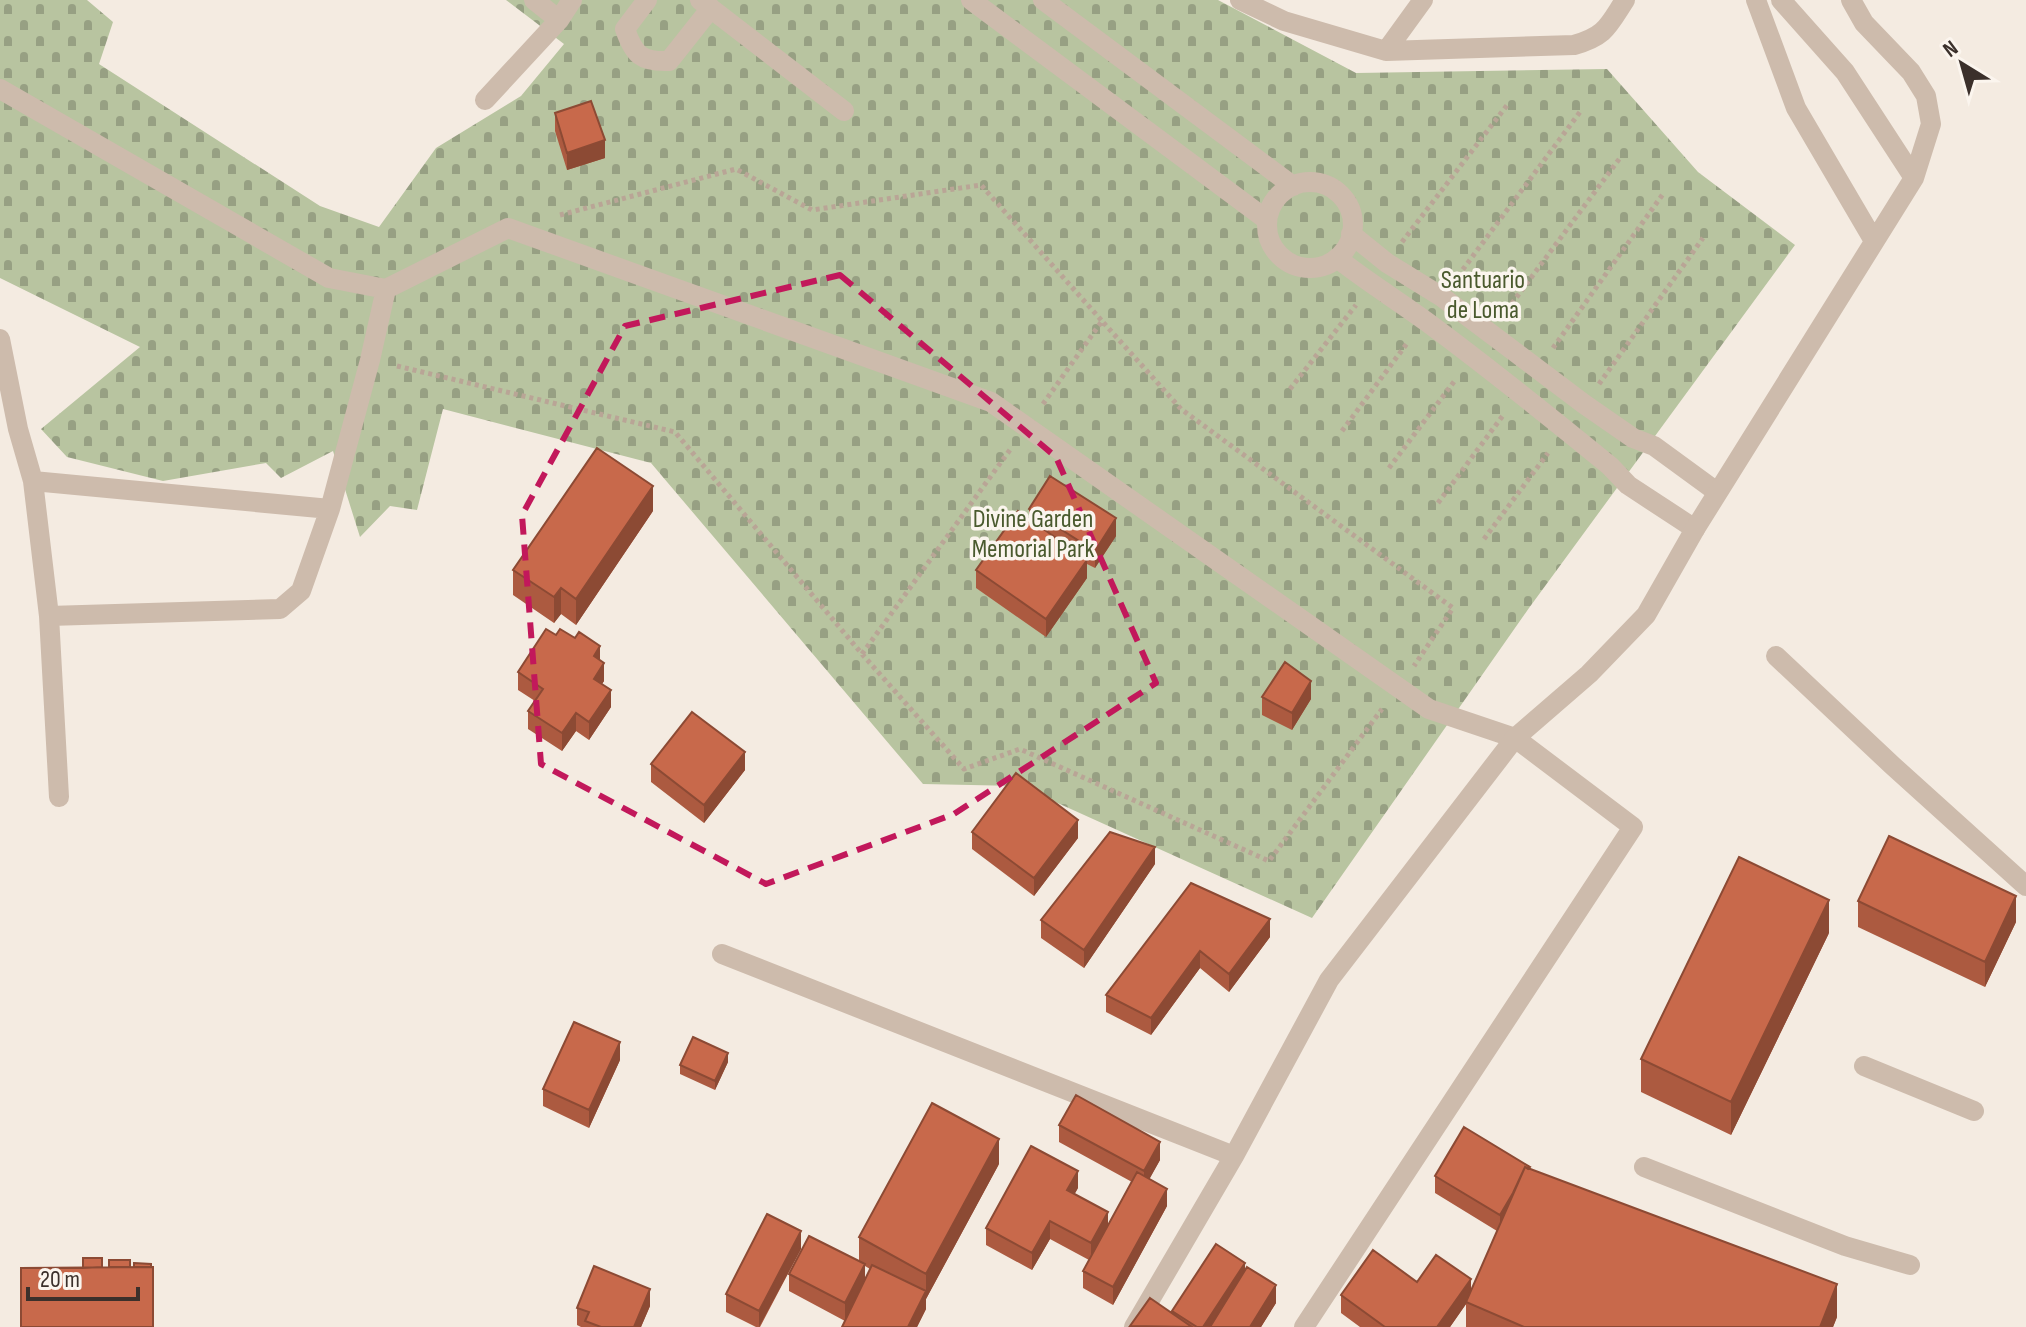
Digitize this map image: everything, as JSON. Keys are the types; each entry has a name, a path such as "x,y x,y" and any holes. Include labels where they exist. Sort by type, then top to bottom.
{"street":[{"path":"534,0 559,20"},
{"path":"485,100 559,20 572,0"},
{"path":"647,0 625,29 632,48 650,61 669,61 705,4 844,111"},
{"path":"1043,0 1293,186"},
{"path":"1240,0 1284,21 1386,51 1574,45 1593,40 1625,0"},
{"path":"1386,51 1423,0"},
{"path":"1756,0 1796,108 1874,241"},
{"path":"1781,0 1845,72 1914,178"},
{"path":"1134,1327 1234,1156 1329,980 1515,738 1589,674 1646,615 1717,492 1914,178 1931,124 1926,96 1911,72 1864,23 1851,0"},
{"path":"980,3 1267,220"},
{"path":"0,89 329,278 386,289 508,228 991,402 1429,709 1515,738 1633,827 1304,1327"},
{"path":"1306,182 1320,183 1344,198 1351,211 1354,226 1351,241 1343,254 1331,263 1317,268 1301,268 1286,261 1268,237 1267,220 1272,206 1281,194 1293,186 1306,182"},
{"path":"1351,234 1387,263 1442,297 1584,404 1633,438 1654,446 1717,492"},
{"path":"1337,258 1496,375 1610,466 1628,485 1695,529"},
{"path":"49,616 280,609 301,591 330,509 386,289"},
{"path":"0,339 18,429 33,481 49,616 59,797"},
{"path":"33,481 330,509"},
{"path":"1776,656 2026,886"},
{"path":"722,954 1234,1156"},
{"path":"1864,1066 1974,1111"},
{"path":"1644,1167 1845,1246 1910,1265"}],"path":[{"path":"508,228 736,169 812,210 981,185 1102,321"},
{"path":"370,360 675,432 862,654 964,769 1020,749 1269,861 1399,688"}],"highlighted area":[{"path":"840,275 1056,457 1156,683 954,814 766,884 541,764 522,515 625,326"}],"green space":[{"name":"Divine Garden Memorial Park","path":"0,0 87,0 113,22 99,64 320,206 379,227 436,148 521,96 564,44 506,0 1218,0 1356,73 1607,69 1698,172 1795,245 1529,608 1312,918 1020,786 923,784 651,463 443,409 417,510 390,506 360,537 333,451 281,478 266,463 163,481 67,457 41,429 140,347 0,278"}],"building":[{"path":"591,101 605,140 567,153 555,113"},
{"path":"597,448 653,486 576,599 561,588 554,597 513,570"},
{"path":"1050,476 1116,518 1095,551 1029,509"},
{"path":"1018,511 1087,560 1046,619 976,570"},
{"path":"546,629 556,635 560,629 575,638 579,632 600,646 594,656 604,663 594,679 611,690 589,722 576,713 562,733 528,711 543,689 518,672"},
{"path":"1285,662 1311,681 1292,713 1262,697"},
{"path":"692,712 745,752 704,805 651,764"},
{"path":"1016,773 1078,820 1034,878 972,832"},
{"path":"1110,832 1155,847 1084,950 1041,920"},
{"path":"1889,836 2016,896 1985,962 1858,901"},
{"path":"1739,857 1829,900 1731,1102 1641,1059"},
{"path":"1191,883 1270,919 1229,974 1200,951 1151,1018 1106,995"},
{"path":"574,1022 620,1042 589,1110 543,1089"},
{"path":"693,1037 728,1053 715,1081 680,1065"},
{"path":"1076,1095 1160,1142 1144,1171 1059,1125"},
{"path":"932,1103 999,1139 926,1274 859,1237"},
{"path":"1464,1127 1530,1167 1525,1167 1500,1215 1435,1176"},
{"path":"1031,1146 1078,1171 1067,1190 1108,1212 1091,1243 1050,1221 1032,1253 986,1228"},
{"path":"1525,1167 1837,1284 1820,1327 1524,1327 1466,1302"},
{"path":"1137,1172 1167,1189 1113,1287 1083,1271"},
{"path":"767,1214 801,1231 759,1311 726,1294"},
{"path":"809,1236 865,1264 845,1303 789,1274"},
{"path":"1216,1244 1245,1263 1203,1327 1197,1327 1172,1311"},
{"path":"1373,1250 1417,1282 1436,1255 1471,1279 1437,1327 1385,1327 1341,1295"},
{"path":"83,1258 102,1258 102,1267 83,1268"},
{"path":"109,1260 130,1260 130,1267 109,1267"},
{"path":"134,1263 151,1264 151,1267 134,1267"},
{"path":"872,1265 926,1291 908,1327 842,1327"},
{"path":"594,1266 650,1289 634,1327 601,1327 585,1321 589,1312 577,1308"},
{"path":"153,1267 153,1327 21,1327 21,1268"},
{"path":"1247,1267 1276,1285 1250,1327 1210,1327"},
{"path":"1150,1298 1192,1327 1130,1326"}],"park label":[{"name":"Santuario de Loma","path":"1483,294"}]}
